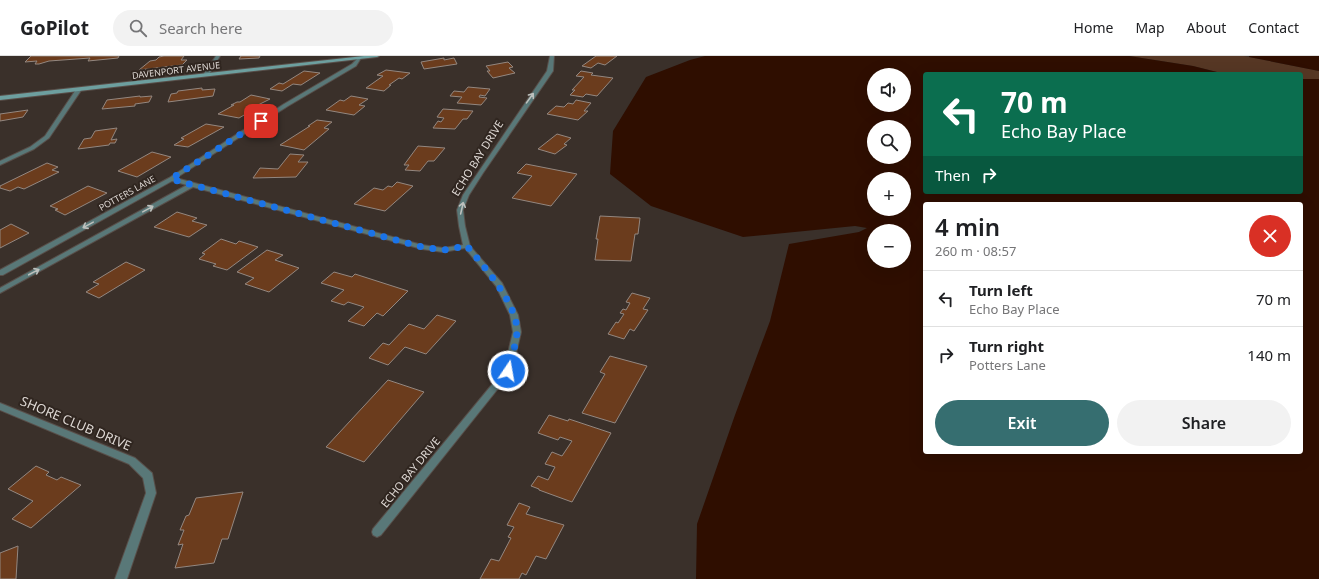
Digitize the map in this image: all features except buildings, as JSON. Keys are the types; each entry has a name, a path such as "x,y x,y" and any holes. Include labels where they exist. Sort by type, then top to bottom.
{"street":[{"path":"206,75 218,56"},
{"name":"DAVENPORT AVENUE","path":"0,98 377,56"},
{"name":"ECHO BAY DRIVE","path":"377,532 508,371 517,332 514,315 499,285 467,246 460,210 466,195 514,121 550,71 552,56"},
{"name":"POTTERS LANE","path":"0,273 171,179 280,109 354,65 358,58"},
{"path":"0,163 32,148 47,137 79,89"},
{"path":"171,179 422,247 443,250 467,246"},
{"path":"0,291 192,185"},
{"name":"SHORE CLUB DRIVE","path":"0,406 132,461 148,476 151,493 121,579"}],"shaded area":[{"path":"705,56 1129,56 1193,66 1217,72 923,72 923,194 1303,194 1303,79 1319,79 1319,579 696,579 697,524 770,321 789,244 859,232 867,228 855,226 743,237 651,206 610,174 613,131 646,77 690,60"},
{"path":"1129,56 1244,56 1319,71 1319,79 1303,79 1303,72 1217,72 1193,66"},
{"path":"1319,56 1319,71 1249,57"}],"route":[{"path":"261,121 171,179 422,247 443,250 467,246 499,285 514,315 517,332 508,371"}]}
